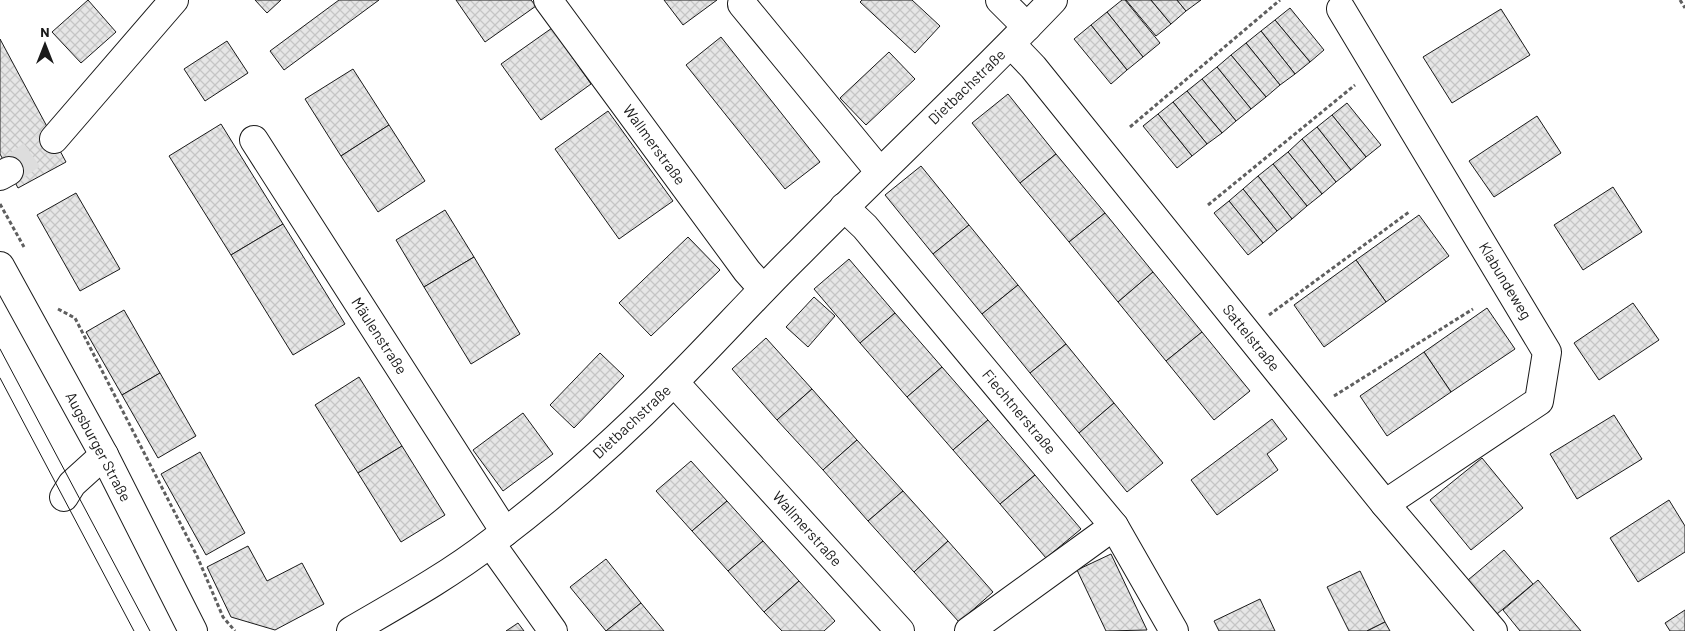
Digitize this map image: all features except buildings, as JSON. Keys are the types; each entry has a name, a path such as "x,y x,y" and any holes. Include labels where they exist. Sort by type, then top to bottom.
{"street":[{"path":"54,139 174,0"},
{"name":"Wallmerstraße","path":"548,0 747,271 763,289"},
{"name":"Sattelstraße","path":"1000,0 1033,67 1310,411 1493,631"},
{"name":"Dietbachstraße","path":"351,631 416,593 498,538 602,452 674,382 844,207 1019,36 1053,0"},
{"path":"742,4 880,172"},
{"name":"Klabundeweg","path":"1341,9 1547,352 1539,400 1386,504"},
{"name":"Mäulenstraße","path":"254,140 553,631"},
{"name":"Fiechtnerstraße","path":"844,207 865,227 1114,526 1174,631"},
{"name":"Augsburger Straße","path":"0,266 104,455 193,631"},
{"name":"Wallmerstraße","path":"674,382 900,631"},
{"path":"64,496 72,484 104,455"},
{"path":"969,631 1114,526"}],"path":[{"path":"1130,127 1280,0"},
{"path":"1680,0 1685,8"},
{"path":"1208,205 1376,68"},
{"path":"0,204 27,254"},
{"path":"1246,332 1409,212"},
{"path":"54,303 59,311 75,318 197,556 224,617 235,631"},
{"path":"1310,411 1473,309"}],"tunnel":[{"path":"9,171 54,139"}],"tram line":[{"path":"0,349 150,631"},
{"path":"0,378 134,631"}]}
